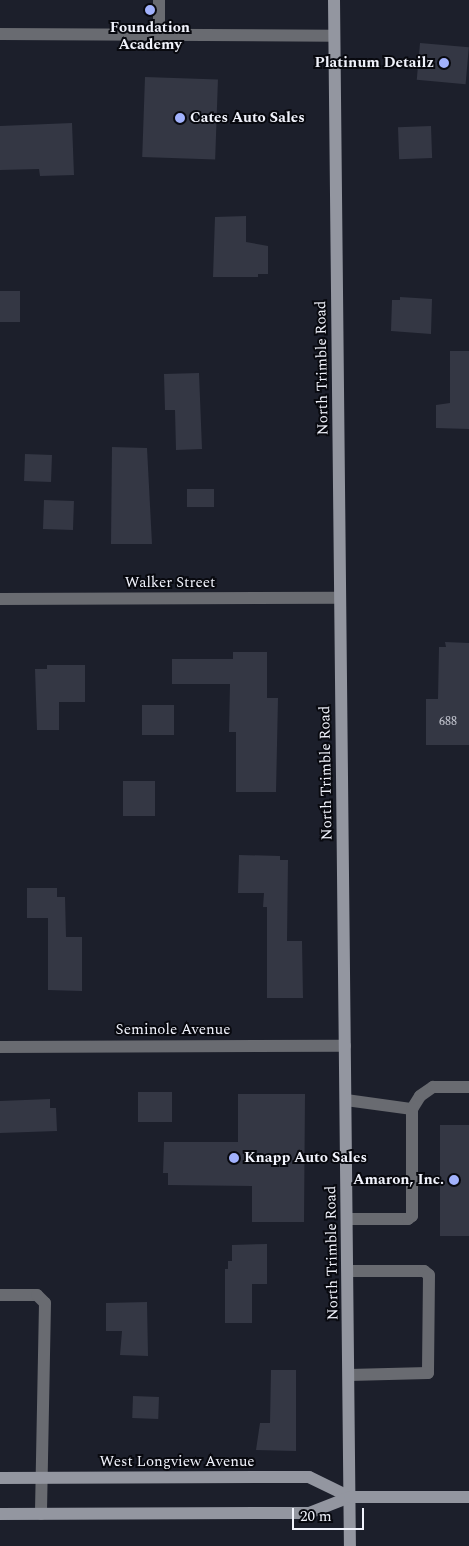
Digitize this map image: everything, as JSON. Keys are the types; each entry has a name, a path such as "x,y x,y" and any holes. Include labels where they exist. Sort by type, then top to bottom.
{"main road":[{"name":"North Trimble Road","path":"334,0 350,1546"},
{"name":"West Longview Avenue","path":"0,1478 310,1477 350,1497"},
{"name":"West Longview Avenue","path":"0,1514 309,1513 350,1497 469,1497"}],"street":[{"path":"159,0 159,34"},
{"path":"0,34 334,36"},
{"name":"Walker Street","path":"0,599 340,598"},
{"name":"Seminole Avenue","path":"0,1046 345,1046"},
{"path":"348,1219 408,1219 412,1216 412,1109 420,1096 433,1087 469,1087"},
{"path":"346,1100 412,1109"},
{"path":"348,1271 424,1271 429,1275 428,1373 349,1375"},
{"path":"0,1295 37,1295 45,1303 41,1514"}],"building":[{"name":"Platinum Detailz","path":"420,43 469,47 466,84 417,80"},
{"name":"Cates Auto Sales","path":"145,77 218,80 215,159 142,157"},
{"path":"72,123 74,175 40,176 39,169 0,170 0,126"},
{"path":"431,126 432,158 399,159 398,127"},
{"path":"246,216 246,242 268,246 268,274 258,274 258,277 213,277 215,217"},
{"path":"0,291 20,291 20,322 0,322"},
{"path":"400,297 432,299 431,334 391,331 392,300 400,300"},
{"path":"450,351 469,351 469,429 436,428 436,405 450,403"},
{"path":"199,373 202,449 176,450 175,410 165,410 164,374"},
{"path":"112,447 147,448 152,544 111,544"},
{"path":"25,454 52,455 51,482 24,481"},
{"path":"187,489 214,489 214,507 187,507"},
{"path":"44,500 74,501 73,530 43,529"},
{"path":"445,642 469,643 469,745 426,745 426,699 438,699 439,647 446,647"},
{"path":"233,652 267,652 267,698 278,698 276,792 236,792 236,732 229,732 230,684 172,684 172,659 233,659"},
{"path":"47,665 85,665 85,702 59,702 59,730 37,730 35,669 47,669"},
{"path":"142,705 174,705 174,735 142,735"},
{"path":"123,781 155,781 155,816 123,816"},
{"path":"239,855 280,856 280,860 288,860 287,941 302,941 303,998 267,998 267,907 263,907 264,893 238,893"},
{"path":"27,888 57,888 57,897 65,897 66,937 82,937 82,991 48,990 48,918 27,918"},
{"path":"138,1092 172,1092 172,1122 138,1122"},
{"name":"Knapp Auto Sales","path":"238,1094 305,1094 304,1222 252,1222 252,1186 168,1185 168,1173 163,1173 164,1142 238,1142"},
{"path":"50,1099 50,1108 56,1108 57,1131 0,1133 0,1101"},
{"name":"Amaron, Inc.","path":"440,1125 469,1125 469,1236 440,1236"},
{"path":"267,1244 267,1284 252,1284 252,1323 225,1323 225,1269 228,1269 228,1261 232,1261 232,1245"},
{"path":"147,1302 148,1356 120,1355 122,1331 106,1331 106,1303"},
{"path":"271,1370 296,1370 296,1451 256,1450 260,1423 270,1423"},
{"path":"133,1396 159,1397 158,1419 132,1418"}],"place":[{"name":"Foundation Academy","path":"150,10"},
{"name":"Platinum Detailz","path":"444,63"},
{"name":"Cates Auto Sales","path":"180,118"},
{"name":"Knapp Auto Sales","path":"234,1158"},
{"name":"Amaron, Inc.","path":"454,1180"}]}
